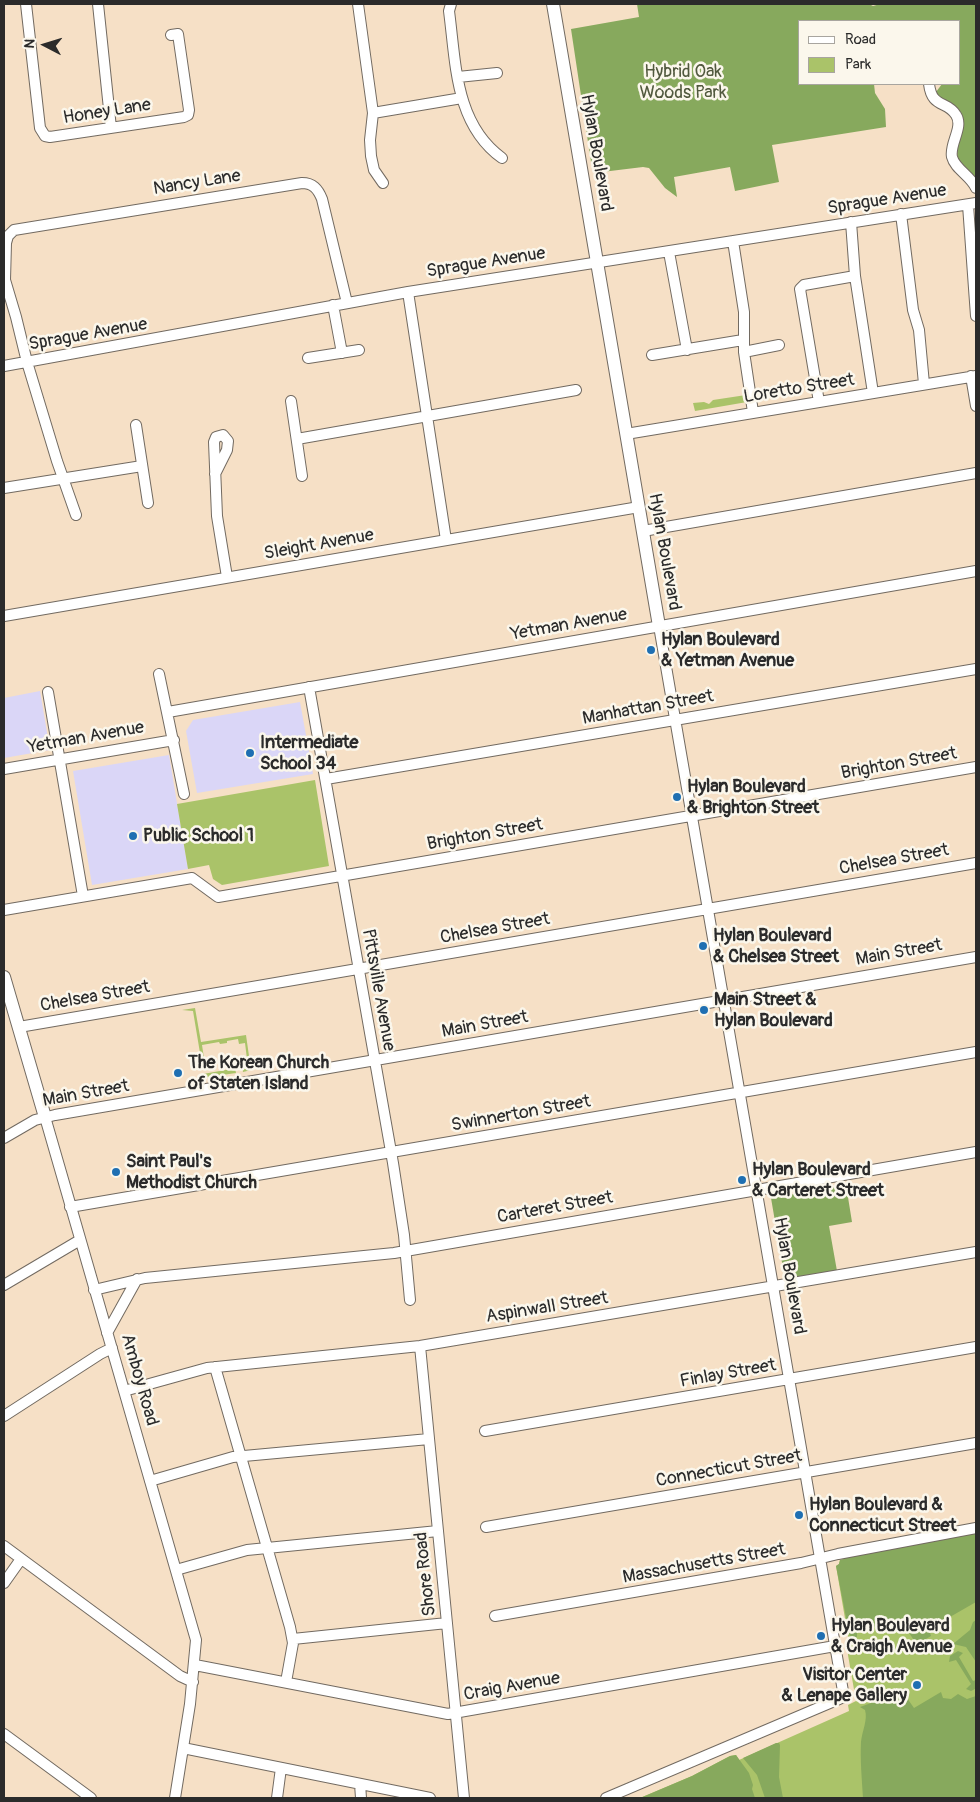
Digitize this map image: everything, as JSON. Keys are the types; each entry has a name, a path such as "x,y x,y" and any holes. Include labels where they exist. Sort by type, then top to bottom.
{"main road":[{"name":"Hylan Boulevard","path":"553,4 659,626"},
{"name":"Amboy Road","path":"4,977 45,1117"}],"street":[{"name":"Honey Lane","path":"26,4 40,128 45,136 55,137 188,115 190,110 178,34 170,35"},
{"path":"98,4 111,128"},
{"path":"358,4 372,113 371,156 374,170 383,183"},
{"path":"451,4 449,11 458,77 466,112 477,134 486,145 502,158"},
{"path":"458,77 497,72"},
{"path":"929,85 933,98 952,111 957,117 958,128 952,150 953,158 956,164 972,180 976,188"},
{"path":"372,113 462,98"},
{"name":"Nancy Lane","path":"76,515 62,478 27,362 4,276 6,243 10,233 16,228 304,183 312,185 320,192 347,303"},
{"path":"972,204 976,316"},
{"name":"Sprague Avenue","path":"4,366 408,292 972,204"},
{"path":"901,214 913,310 919,330 924,384"},
{"path":"851,222 855,276 873,393"},
{"path":"733,242 744,312 744,352 754,412"},
{"path":"669,252 687,350"},
{"path":"820,402 800,287 855,276"},
{"path":"408,292 446,540"},
{"path":"333,305 342,353"},
{"path":"652,355 743,340"},
{"path":"744,352 779,345"},
{"path":"308,358 359,350"},
{"path":"974,376 976,406"},
{"name":"Loretto Street","path":"626,434 974,376"},
{"path":"296,439 576,390"},
{"path":"291,401 302,476"},
{"path":"136,425 148,503"},
{"path":"4,488 142,466"},
{"path":"215,474 218,524 227,577"},
{"path":"643,531 976,474"},
{"name":"Sleight Avenue","path":"4,616 639,507"},
{"name":"Yetman Avenue","path":"168,712 976,571"},
{"name":"Hylan Boulevard","path":"606,1798 844,1697 659,626"},
{"name":"Manhattan Street","path":"326,780 976,669"},
{"path":"159,674 184,794"},
{"name":"Pittsville Avenue","path":"309,687 391,1153 406,1250 410,1300"},
{"path":"48,692 83,896"},
{"name":"Yetman Avenue","path":"4,768 174,740"},
{"name":"Brighton Street","path":"4,910 192,878 218,896 976,767"},
{"name":"Chelsea Street","path":"19,1027 976,863"},
{"name":"Main Street","path":"4,1138 32,1121 45,1117 976,957"},
{"name":"Swinnerton Street","path":"70,1207 976,1052"},
{"name":"Amboy Road","path":"45,1117 196,1640 193,1682 174,1798"},
{"name":"Carteret Street","path":"94,1290 137,1279 406,1250 976,1152"},
{"path":"4,1285 80,1240"},
{"name":"Aspinwall Street","path":"124,1391 192,1371 215,1367 420,1346 976,1252"},
{"path":"107,1333 137,1279"},
{"name":"Shore Road","path":"420,1346 464,1798"},
{"path":"4,1416 112,1348"},
{"name":"Finlay Street","path":"486,1431 976,1348"},
{"path":"215,1367 293,1639 286,1682"},
{"path":"150,1480 241,1456 429,1439"},
{"name":"Connecticut Street","path":"486,1527 976,1443"},
{"name":"Massachusetts Street","path":"495,1616 801,1564 820,1558 976,1528"},
{"path":"176,1570 236,1552 438,1531"},
{"path":"4,1546 180,1676 193,1682"},
{"path":"4,1583 21,1559"},
{"path":"293,1639 447,1623"},
{"name":"Craig Avenue","path":"195,1665 439,1714 456,1713 835,1646"},
{"path":"4,1734 91,1798"},
{"path":"183,1748 430,1798"},
{"path":"277,1798 281,1768"},
{"path":"360,1784 360,1798"}],"shaded area":[{"path":"40,691 50,750 4,758 4,698"},
{"name":"Intermediate School 34","path":"300,702 313,774 197,793 186,731 193,720"},
{"name":"Public School 1","path":"169,755 188,869 92,885 73,771"}],"green space":[{"name":"Hybrid Oak Woods Park","path":"637,4 869,4 873,6 880,4 976,4 976,180 958,158 957,153 963,126 962,115 957,108 941,98 936,92 941,85 960,85 960,20 798,20 798,85 874,85 875,93 885,109 886,127 772,145 779,182 735,191 730,167 674,177 677,197 665,188 649,168 643,167 602,172 591,162 571,29 639,17"},
{"path":"746,395 747,402 695,411 693,403 704,402 709,404 713,400"},
{"path":"315,780 329,866 222,885 213,879 209,865 188,869 177,804"},
{"path":"195,1008 201,1042 246,1035 251,1070 243,1072 241,1061 247,1059 245,1043 239,1044 238,1039 227,1041 227,1043 220,1044 219,1042 202,1045 204,1058 201,1059 193,1011 182,1010"},
{"path":"231,1063 234,1063 236,1073 201,1078 203,1074 231,1069"},
{"path":"846,1185 852,1222 829,1226 837,1271 785,1280 771,1198"},
{"path":"976,1532 976,1798 640,1798 692,1776 730,1756 736,1755 739,1760 849,1711 848,1705 856,1701 848,1655 848,1636 836,1566 840,1560 844,1559 844,1557"},
{"path":"976,1532 976,1602 929,1629 931,1636 919,1643 916,1643 909,1633 896,1630 895,1624 857,1629 857,1637 850,1638 836,1566 840,1560 844,1559 844,1557"},
{"path":"976,1620 976,1662 966,1647 953,1644 970,1630 973,1622"},
{"path":"958,1651 963,1653 959,1657 973,1681 976,1680 975,1689 971,1691 966,1689 971,1684 956,1660 949,1662 950,1656"},
{"path":"900,1688 914,1708 941,1692 943,1698 951,1699 958,1694 967,1699 976,1696 976,1798 863,1798 861,1749 866,1714 865,1710 860,1707 885,1698"},
{"path":"776,1743 780,1745 779,1777 783,1798 765,1798 757,1775 743,1758"},
{"path":"736,1755 749,1773 755,1798 640,1798 692,1776 730,1756"}],"place":[{"name":"Hylan Boulevard & Yetman Avenue","path":"651,650"},
{"name":"Intermediate School 34","path":"250,753"},
{"name":"Hylan Boulevard & Brighton Street","path":"677,797"},
{"name":"Public School 1","path":"133,836"},
{"name":"Hylan Boulevard & Chelsea Street","path":"703,946"},
{"name":"Main Street & Hylan Boulevard","path":"704,1010"},
{"name":"The Korean Church of Staten Island","path":"178,1073"},
{"name":"Saint Paul's Methodist Church","path":"116,1172"},
{"name":"Hylan Boulevard & Carteret Street","path":"742,1180"},
{"name":"Hylan Boulevard & Connecticut Street","path":"799,1515"},
{"name":"Hylan Boulevard & Craigh Avenue","path":"821,1636"},
{"name":"Visitor Center & Lenape Gallery","path":"917,1685"}]}
